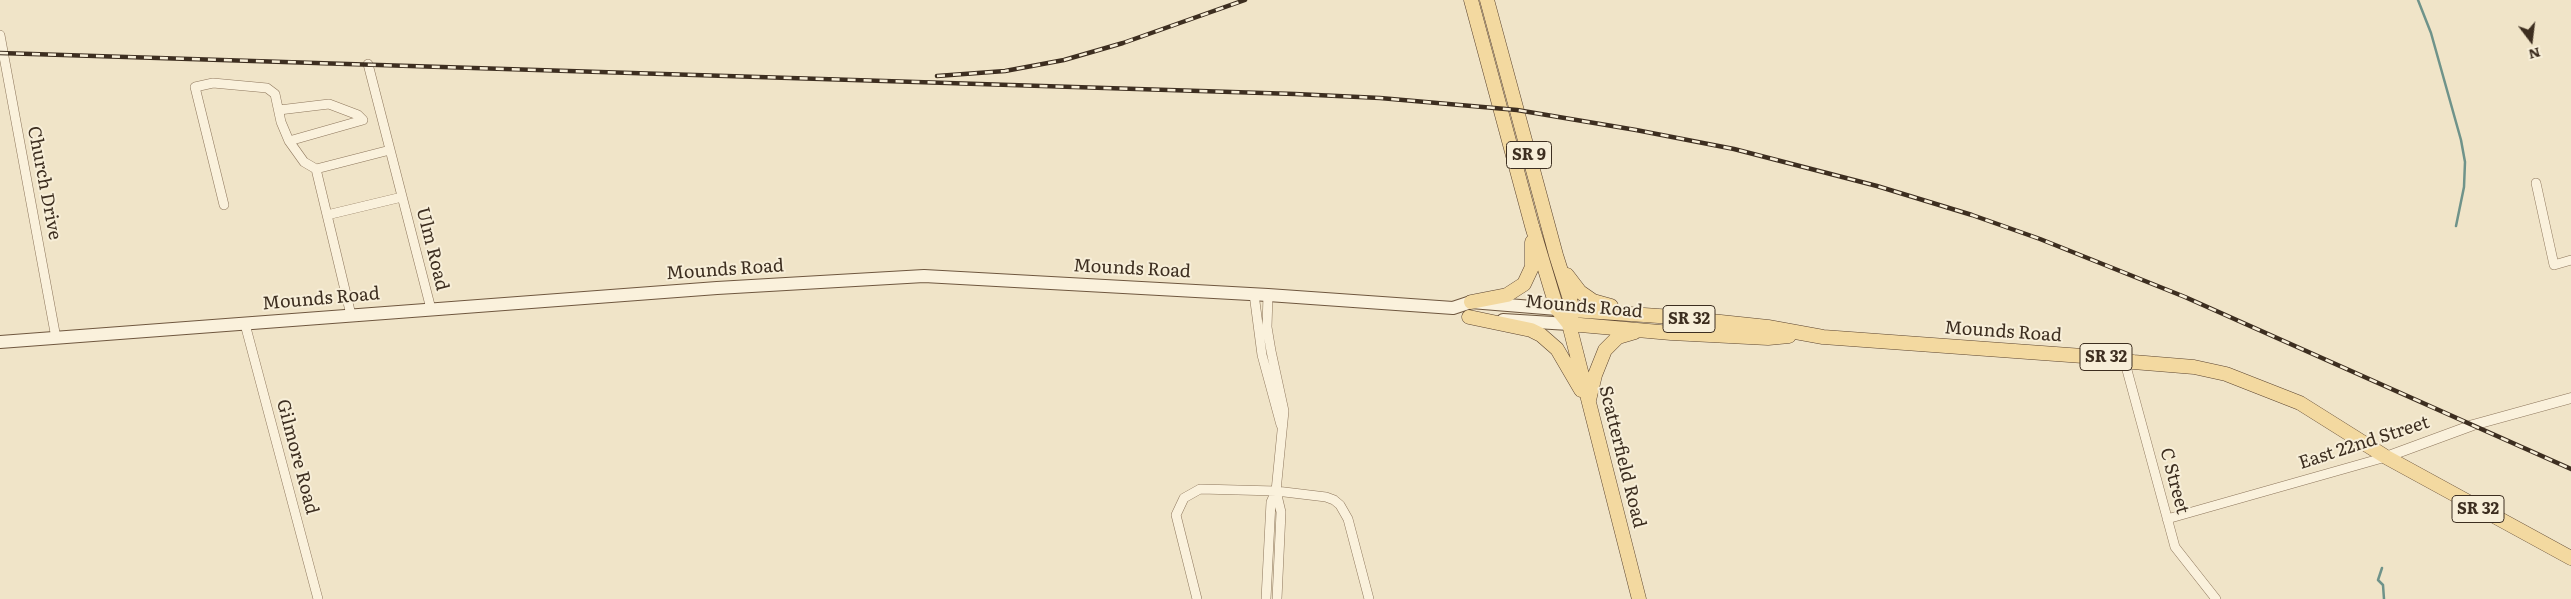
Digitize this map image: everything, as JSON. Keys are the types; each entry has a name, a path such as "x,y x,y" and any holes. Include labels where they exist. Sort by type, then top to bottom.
{"main road":[{"name":"Scatterfield Road","path":"1471,0 1532,226 1557,309 1569,324 1639,599"},
{"name":"SR 9","path":"1487,0 1556,255 1573,309"},
{"path":"1471,302 1507,295 1524,284 1532,266 1532,226"},
{"path":"1556,255 1569,278 1580,292 1599,303 1641,314"},
{"name":"Mounds Road","path":"0,342 431,309 924,276 1254,294 1453,308 1471,302 1641,314 1768,328 1804,335 2124,359 2133,362 2194,368 2255,384 2300,403 2386,456"},
{"name":"Mounds Road","path":"1453,308 1469,318 1768,338 1804,335"},
{"name":"Scatterfield Road","path":"1569,324 1573,309"},
{"path":"1469,318 1531,330 1546,338 1557,349 1589,404"},
{"name":"SR 32","path":"1589,404 1597,369 1610,344 1618,338 1641,330"},
{"name":"SR 32","path":"2386,456 2571,558"}],"street":[{"name":"Church Drive","path":"0,35 56,338"},
{"name":"Ulm Road","path":"368,64 431,309"},
{"path":"224,205 195,87 213,83 267,88 275,94 281,122 289,141 304,162 316,169 390,150"},
{"path":"279,110 329,104 358,115 363,120 289,141"},
{"path":"316,169 351,315"},
{"path":"2536,183 2554,265 2571,260"},
{"name":"Ulm Road","path":"327,214 402,197"},
{"path":"1254,294 1262,355 1282,430"},
{"path":"1266,599 1271,502 1276,491 1284,411 1270,351 1267,327 1268,295"},
{"name":"Gilmore Road","path":"245,324 318,599"},
{"name":"C Street","path":"2124,359 2175,547 2216,599"},
{"name":"East 22nd Street","path":"2167,519 2386,456 2473,425 2571,398"},
{"path":"1196,599 1176,515 1184,498 1200,489 1276,491 1326,496 1340,505 1348,519 1369,599"},
{"path":"1276,491 1281,512 1277,599"}],"waterway":[{"path":"2418,0 2431,33 2461,140 2465,162 2464,187 2456,226"},
{"path":"2382,568 2378,580 2383,585 2384,599"}],"railway":[{"path":"937,76 1005,71 1064,60 1123,43 1245,0"},
{"path":"0,53 1295,94 1380,98 1517,110 1734,149 1877,186 1972,215 2040,239 2185,297 2571,469"}]}
